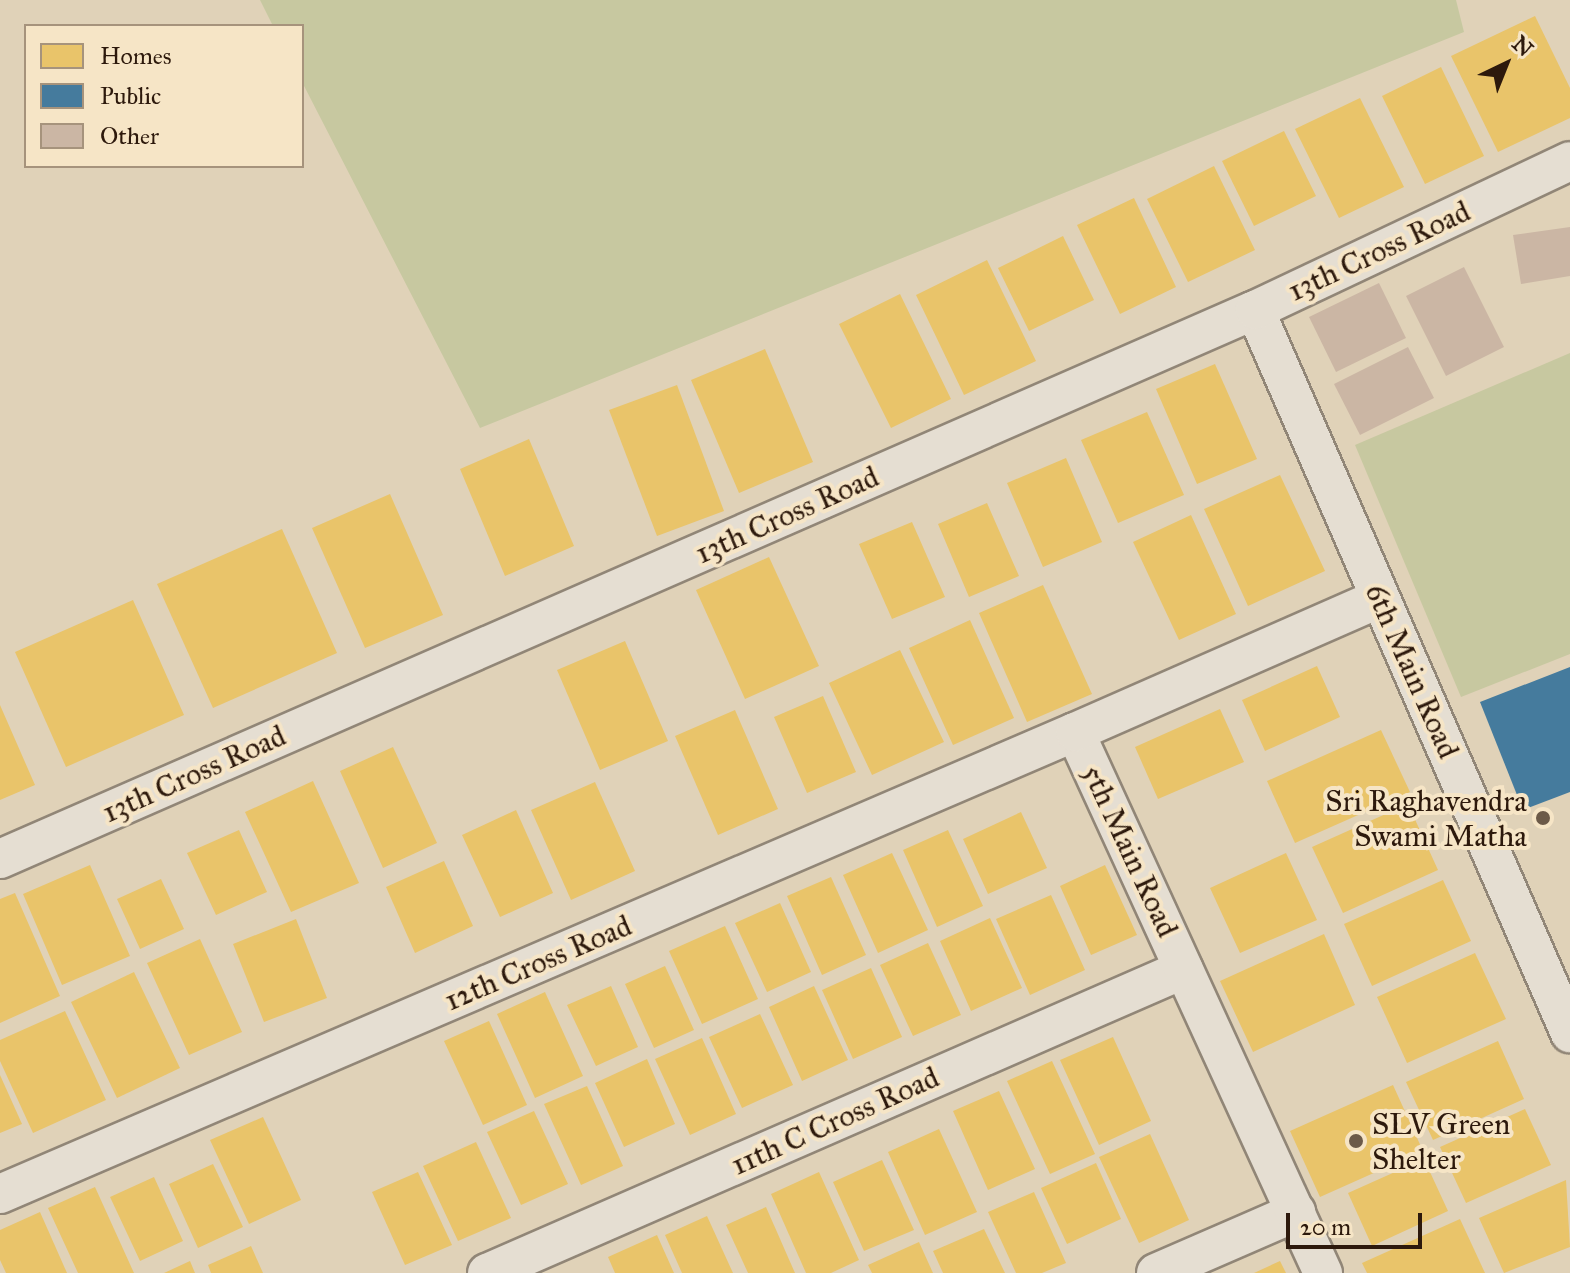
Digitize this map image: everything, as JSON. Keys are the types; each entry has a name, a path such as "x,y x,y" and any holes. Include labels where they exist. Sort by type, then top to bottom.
{"street":[{"name":"13th Cross Road","path":"0,859 1255,310 1570,161"},
{"name":"6th Main Road","path":"1255,310 1570,1033"},
{"name":"5th Main Road","path":"1323,1273 1075,732 1380,598"},
{"name":"12th Cross Road","path":"0,1194 1075,732"},
{"name":"11th C Cross Road","path":"487,1273 1184,969"},
{"path":"1156,1273 1296,1212"}],"green space":[{"path":"260,0 1456,0 1464,32 480,428 304,86 304,24 272,24"},
{"path":"1570,353 1570,654 1461,697 1355,445"}],"building: Homes":[{"path":"1535,16 1570,88 1570,118 1498,152 1451,56"},
{"path":"1441,67 1484,156 1425,184 1382,96"},
{"path":"1360,98 1404,187 1339,218 1295,129"},
{"path":"1284,131 1316,196 1254,226 1222,161"},
{"path":"1214,166 1255,250 1188,282 1147,199"},
{"path":"1134,198 1176,287 1120,314 1077,225"},
{"path":"1063,236 1094,300 1029,331 998,268"},
{"path":"987,260 1036,361 964,395 916,295"},
{"path":"900,294 951,399 891,428 839,324"},
{"path":"765,349 813,462 739,493 691,380"},
{"path":"1215,364 1257,459 1197,484 1156,389"},
{"path":"677,385 724,511 657,536 609,410"},
{"path":"1147,412 1184,495 1118,523 1081,440"},
{"path":"529,439 574,546 505,576 460,469"},
{"path":"1066,458 1102,542 1043,567 1007,483"},
{"path":"1280,475 1325,571 1248,606 1204,509"},
{"path":"390,494 443,615 365,648 312,528"},
{"path":"987,503 1019,576 969,597 938,524"},
{"path":"1191,515 1236,614 1179,640 1133,542"},
{"path":"912,522 945,597 892,619 859,544"},
{"path":"282,529 337,653 213,708 157,584"},
{"path":"769,557 819,666 745,699 696,590"},
{"path":"1043,585 1092,694 1027,722 979,613"},
{"path":"133,600 184,715 66,767 15,652"},
{"path":"970,620 1014,718 953,745 909,648"},
{"path":"625,641 668,741 600,770 557,670"},
{"path":"900,650 944,742 872,775 829,683"},
{"path":"1317,666 1340,717 1265,751 1242,700"},
{"path":"823,696 856,772 807,793 774,717"},
{"path":"0,705 35,785 0,800"},
{"path":"1220,709 1244,762 1158,799 1135,747"},
{"path":"735,710 778,809 718,835 675,736"},
{"path":"1381,730 1410,792 1295,843 1267,781"},
{"path":"393,747 437,843 383,868 340,771"},
{"path":"313,781 359,883 291,912 245,812"},
{"path":"595,782 635,871 571,900 531,810"},
{"path":"1408,804 1438,870 1343,913 1312,847"},
{"path":"516,810 553,893 500,917 462,835"},
{"path":"1021,812 1047,868 988,894 963,839"},
{"path":"239,830 267,892 216,915 187,853"},
{"path":"948,830 983,906 937,927 903,850"},
{"path":"892,853 928,930 878,953 843,875"},
{"path":"1286,853 1317,920 1240,953 1210,888"},
{"path":"444,861 473,926 415,953 386,887"},
{"path":"90,865 130,956 62,985 23,894"},
{"path":"1105,865 1137,935 1091,955 1060,886"},
{"path":"831,877 866,955 822,975 787,896"},
{"path":"161,879 184,929 140,949 117,899"},
{"path":"1443,880 1471,941 1372,986 1344,924"},
{"path":"15,893 60,996 0,1023 0,899"},
{"path":"1051,895 1085,970 1030,995 996,919"},
{"path":"780,903 811,972 767,992 735,923"},
{"path":"990,918 1022,988 971,1011 940,941"},
{"path":"296,919 327,998 264,1022 233,944"},
{"path":"725,926 758,999 702,1024 669,951"},
{"path":"1324,934 1355,1005 1253,1052 1220,981"},
{"path":"200,939 242,1032 189,1055 147,963"},
{"path":"928,943 961,1015 913,1036 880,965"},
{"path":"1475,953 1506,1019 1407,1063 1377,997"},
{"path":"665,966 694,1030 654,1048 625,984"},
{"path":"871,968 902,1037 853,1059 822,990"},
{"path":"134,972 180,1068 117,1098 71,1002"},
{"path":"611,986 638,1047 596,1066 567,1005"},
{"path":"814,986 848,1060 802,1081 769,1007"},
{"path":"545,992 583,1076 535,1098 497,1014"},
{"path":"65,1011 106,1100 33,1133 0,1061 0,1040"},
{"path":"760,1014 793,1085 742,1108 709,1037"},
{"path":"489,1021 527,1105 483,1125 444,1041"},
{"path":"1113,1037 1151,1121 1099,1145 1060,1060"},
{"path":"702,1038 736,1114 690,1135 655,1059"},
{"path":"1498,1041 1524,1099 1433,1140 1406,1082"},
{"path":"647,1059 675,1124 624,1147 595,1083"},
{"path":"1052,1061 1095,1154 1050,1174 1007,1081"},
{"path":"0,1075 22,1124 0,1133"},
{"name":"SLV Green Shelter","path":"1393,1085 1423,1151 1320,1197 1290,1131"},
{"path":"587,1086 623,1166 581,1185 544,1104"},
{"path":"999,1091 1035,1169 988,1190 953,1111"},
{"path":"1525,1109 1551,1165 1466,1203 1440,1147"},
{"path":"534,1111 568,1184 521,1205 487,1132"},
{"path":"263,1117 301,1200 249,1224 210,1140"},
{"path":"939,1129 977,1212 925,1235 888,1152"},
{"path":"1150,1134 1189,1220 1139,1243 1099,1157"},
{"path":"476,1142 511,1218 458,1241 423,1166"},
{"path":"1424,1159 1448,1211 1372,1246 1348,1193"},
{"path":"882,1160 914,1230 864,1251 833,1182"},
{"path":"1096,1163 1121,1219 1067,1244 1041,1188"},
{"path":"213,1164 243,1227 198,1248 169,1184"},
{"path":"418,1172 452,1245 405,1265 372,1192"},
{"path":"819,1172 859,1260 831,1273 806,1273 771,1194"},
{"path":"154,1177 183,1241 140,1261 110,1197"},
{"path":"1566,1180 1570,1247 1504,1273 1479,1218"},
{"path":"95,1187 134,1273 78,1273 48,1208"},
{"path":"1034,1192 1066,1263 1042,1273 1016,1273 988,1212"},
{"path":"766,1207 795,1273 748,1273 726,1225"},
{"path":"40,1212 67,1273 6,1273 0,1260 0,1230"},
{"path":"707,1216 733,1273 682,1273 665,1235"},
{"path":"1460,1219 1485,1273 1367,1273 1362,1263"},
{"path":"984,1229 1005,1273 943,1273 933,1251"},
{"path":"657,1235 674,1273 615,1273 608,1257"},
{"path":"919,1242 933,1273 872,1273 868,1265"},
{"path":"251,1246 263,1273 211,1273 208,1265"},
{"path":"190,1261 195,1273 164,1273"},
{"path":"1280,1261 1286,1273 1254,1273"}],"building: Public":[{"path":"1570,667 1570,792 1523,810 1480,702"}],"building: Other":[{"path":"1570,227 1570,276 1521,284 1513,235"},
{"path":"1464,267 1504,347 1446,376 1406,296"},
{"path":"1379,283 1406,338 1336,372 1309,317"},
{"path":"1408,347 1434,398 1360,435 1334,384"}],"place":[{"name":"Sri Raghavendra Swami Matha","path":"1543,818"},
{"name":"SLV Green Shelter","path":"1356,1141"}]}
